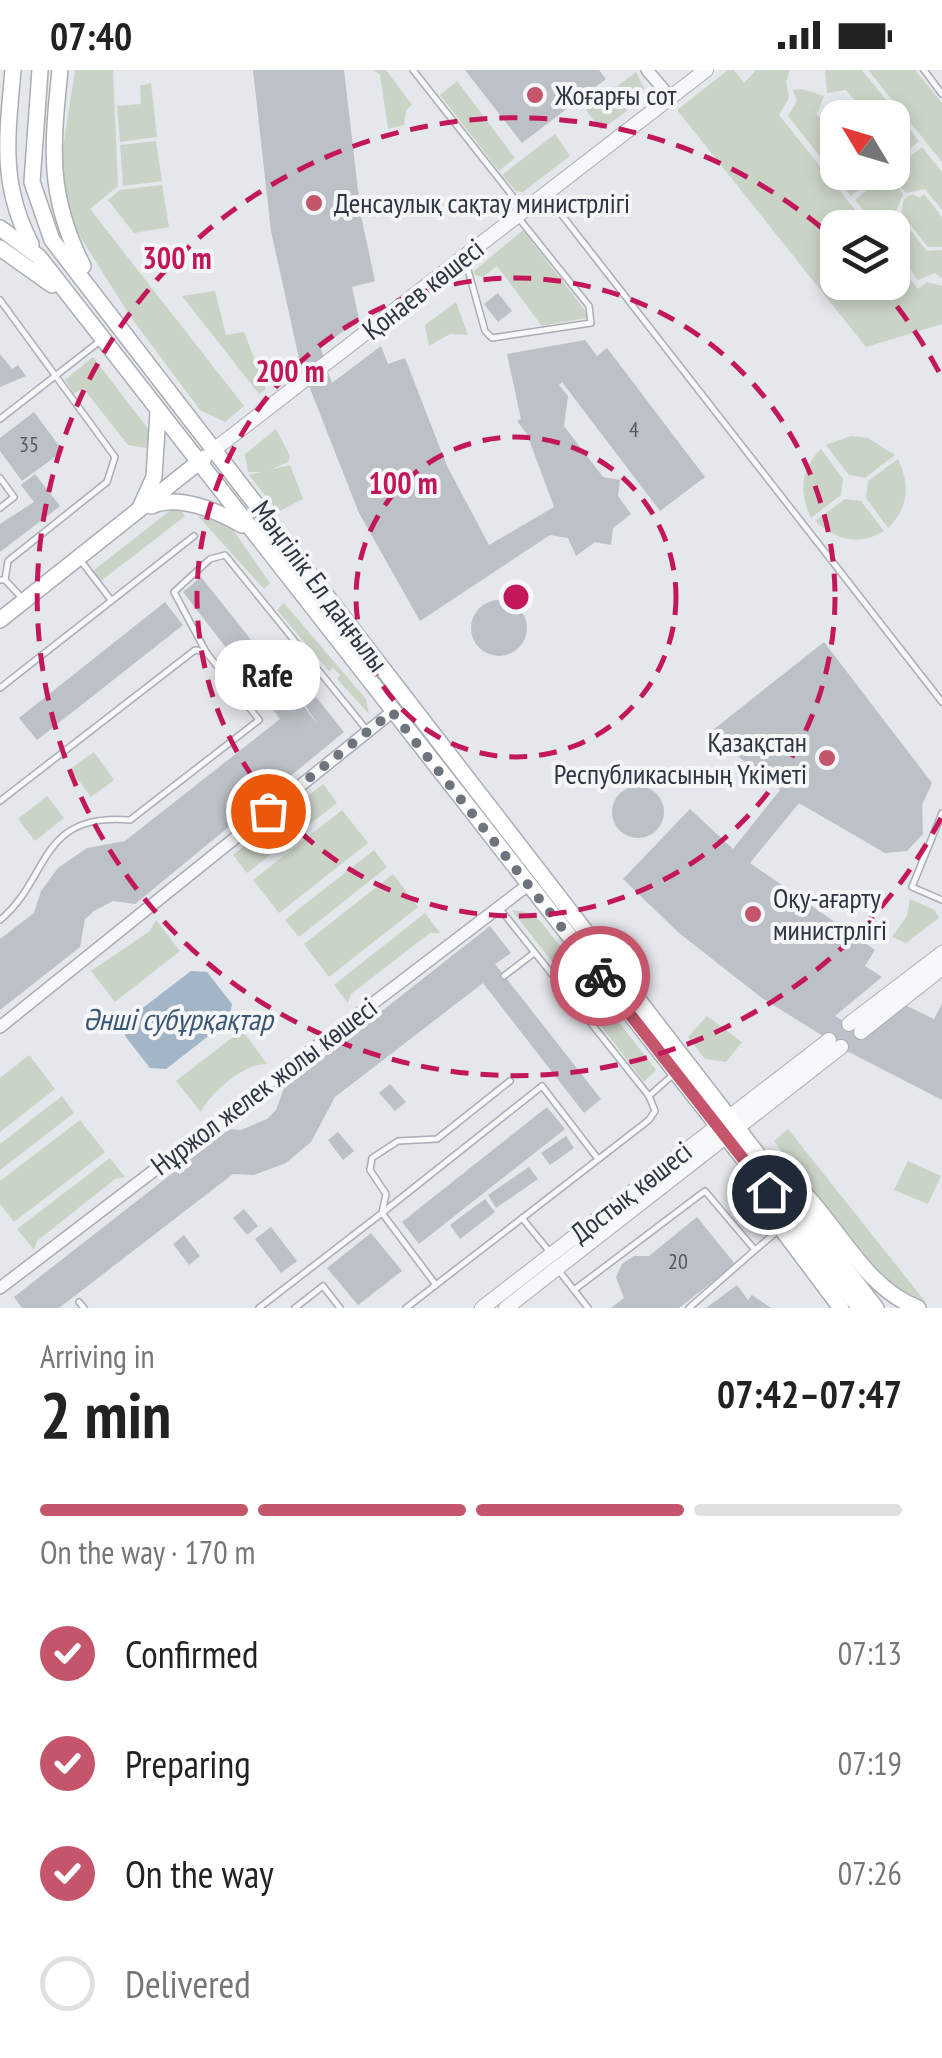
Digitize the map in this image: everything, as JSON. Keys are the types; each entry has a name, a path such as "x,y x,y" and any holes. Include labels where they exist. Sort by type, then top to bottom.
{"main road":[{"path":"12,70 4,181 12,210 38,257"},
{"name":"Мәңгілік Ел даңғылы","path":"40,70 31,152 38,210 52,240 215,449 860,1308"},
{"path":"60,70 52,173 56,198 62,226 98,297"},
{"name":"Мәңгілік Ел даңғылы","path":"0,228 38,257 676,1073 727,1127"},
{"path":"0,248 67,297"},
{"path":"138,512 154,477 158,412"},
{"name":"Қонаев көшесі","path":"0,620 215,449"},
{"path":"138,512 163,501 189,504 249,529"},
{"path":"754,1162 781,1228 841,1308"},
{"path":"754,1162 796,1181 891,1295 918,1308"},
{"name":"Мәңгілік Ел даңғылы","path":"754,1162 876,1308"}],"street":[{"path":"648,70 670,97"},
{"name":"Қонаев көшесі","path":"215,449 706,70"},
{"path":"0,1027 392,712"},
{"name":"Нұржол желек жолы көшесі","path":"0,1288 528,885"},
{"path":"942,952 854,1028 942,968"},
{"name":"Достық көшесі","path":"482,1308 554,1261 834,1044"},
{"name":"Достық көшесі","path":"506,1308 554,1261"}],"lane":[{"path":"413,70 589,306 591,323 492,338 485,331 464,256"},
{"path":"924,70 942,94"},
{"path":"546,194 942,702"},
{"path":"0,300 115,456 107,482 8,561 3,580 25,601"},
{"path":"0,420 100,340"},
{"path":"0,478 14,496 0,508"},
{"path":"0,688 194,536"},
{"path":"0,920 18,905 34,870 54,844 76,828 107,818 130,820 260,720 206,652 174,592 210,559 226,555 368,731"},
{"path":"79,558 112,601"},
{"path":"0,801 195,650 206,652"},
{"path":"942,813 912,887 942,900"},
{"path":"406,1308 649,1120 655,1111 649,1096 498,907"},
{"path":"504,976 534,953"},
{"path":"649,1096 676,1073"},
{"path":"436,1284 382,1213 386,1194 370,1170 372,1158 398,1141 437,1139 510,1081"},
{"path":"259,1308 542,1086 598,1159"},
{"path":"574,1290 702,1192 708,1192 755,1250"},
{"path":"522,1218 588,1308"},
{"path":"689,1308 781,1228"},
{"path":"295,1308 323,1286 340,1308"}],"green space":[{"path":"75,70 113,70 118,186 90,209 244,406 225,422 200,410 130,316 71,222 60,167"},
{"path":"373,70 386,70 412,105 406,110 404,125 388,129 380,74"},
{"path":"728,70 734,70 744,83 756,70 790,70 786,82 789,98 779,115 820,166 820,190 839,190 855,210 820,210 820,289 677,110"},
{"path":"825,70 862,70 886,100 855,100 846,90 827,93"},
{"path":"868,70 915,70 942,103 942,162 910,122 910,100 892,100"},
{"path":"636,72 644,88 636,104 601,130 586,110"},
{"path":"457,81 515,158 499,171 440,95"},
{"path":"151,83 157,137 120,142 117,106 141,104 140,86"},
{"path":"793,90 824,96 817,114 820,157 788,116 797,101"},
{"path":"910,130 919,141 910,149"},
{"path":"555,134 570,156 523,192 516,191 502,175"},
{"path":"156,141 162,181 123,186 120,145"},
{"path":"922,147 942,172 942,210 925,189 906,193 903,190 910,190 910,156"},
{"path":"162,185 169,227 134,233 108,200 120,190"},
{"path":"867,190 900,190 903,194 897,210 863,210 855,200"},
{"path":"924,194 942,217 942,247 928,247 910,224 910,210 902,210 904,199"},
{"path":"523,230 587,313 586,318 542,326 497,266 483,277 475,275 474,271"},
{"path":"910,230 927,251 942,250 942,278 935,273 918,280 910,269"},
{"path":"910,279 918,289 927,282 942,286 942,324 866,347 829,300 910,300"},
{"path":"215,291 226,335 244,332 266,389 259,394 182,296"},
{"path":"456,302 468,335 450,334 429,346 425,325"},
{"path":"93,357 162,447 160,450 128,445 83,388 74,394 65,380"},
{"path":"276,429 290,456 288,462 266,472 248,472 245,454"},
{"path":"851,436 868,438 895,455 865,478 849,475 826,445"},
{"path":"821,449 843,479 841,495 811,518 805,499 805,473"},
{"path":"898,459 904,478 904,504 888,528 866,498 868,481"},
{"path":"290,465 303,499 278,512 249,475"},
{"path":"845,499 861,501 884,531 848,539 815,521"},
{"path":"177,505 185,516 101,581 93,571"},
{"path":"198,516 229,524 270,583 264,589"},
{"path":"284,603 366,699 369,714 337,679 340,675 333,668 329,671 277,610"},
{"path":"94,752 114,780 91,797 70,769"},
{"path":"323,784 337,803 247,873 233,855"},
{"path":"47,796 64,818 35,841 18,819"},
{"path":"342,810 368,843 279,913 253,880"},
{"path":"374,850 387,867 299,937 285,920"},
{"path":"393,874 418,907 329,977 304,944"},
{"path":"910,899 935,910 939,918 906,943 892,937 907,916"},
{"path":"512,910 531,913 541,922 656,1070 644,1082"},
{"path":"425,913 440,933 430,933 351,994 348,1003 334,985"},
{"path":"156,920 180,951 115,1002 91,971 150,931"},
{"path":"707,1016 742,1042 726,1062 705,1059 688,1037"},
{"path":"242,1030 267,1064 249,1068 230,1080 201,1112 176,1081"},
{"path":"29,1055 55,1089 0,1132 0,1078"},
{"path":"62,1096 74,1113 0,1170 0,1144"},
{"path":"80,1120 105,1152 14,1222 0,1204 0,1181"},
{"path":"788,1129 924,1300 881,1274 841,1232 774,1141"},
{"path":"110,1158 125,1177 115,1179 37,1241 34,1250 17,1229"},
{"path":"908,1161 941,1176 928,1204 894,1190"}],"water":[{"name":"Әнші субұрқақтар","path":"191,971 207,972 232,1004 229,1020 166,1069 150,1068 125,1036 127,1020"}],"building":[{"path":"253,70 344,70 361,216 375,281 352,287 359,319 321,348 325,364 332,383 381,346 388,364 405,358 447,466 489,545 554,507 527,434 517,421 521,419 507,354 585,340 597,356 607,348 705,477 660,511 562,382 559,385 568,396 564,426 603,477 620,480 618,496 631,514 613,528 611,545 595,542 576,556 568,538 550,535 420,621 359,513 300,363 271,231"},
{"name":"Жоғарғы сот","path":"465,70 599,70 606,79 522,143"},
{"path":"498,293 512,311 498,322 484,304"},
{"path":"0,354 12,369 18,365 26,376 0,387"},
{"path":"34,412 63,451 22,481 0,451 0,438"},
{"path":"35,474 60,506 0,552 0,524 34,502 21,485"},
{"path":"201,577 288,686 268,702 183,592"},
{"path":"499,600 519,608 527,628 519,648 499,656 479,648 471,628 479,608"},
{"path":"165,602 183,625 37,740 19,718"},
{"path":"824,642 932,783 922,805 923,834 907,851 885,853 799,803 750,863 875,950 865,966 882,977 835,1016 867,1035 905,1005 934,1019 942,1004 942,1100 847,1051 762,998 679,933 623,879 690,809 733,849 780,790 709,733"},
{"path":"289,687 318,725 305,705 316,697 344,732 135,904 113,901 94,911 85,919 80,947 0,1010 0,939 34,913 41,891 58,868 87,848 125,841 280,719 268,703"},
{"path":"638,786 656,794 664,812 656,830 638,838 620,830 612,812 620,794"},
{"path":"490,926 511,953 495,964 601,1099 584,1113 483,983 335,1097 311,1142 286,1163 254,1175 233,1174 59,1308 22,1308 14,1297 229,1129 241,1130 267,1119 276,1110 284,1088"},
{"path":"390,1084 406,1102 395,1111 379,1093"},
{"path":"547,1107 565,1129 419,1244 402,1222"},
{"path":"338,1132 354,1151 343,1160 328,1140"},
{"path":"566,1136 574,1148 550,1165 541,1153"},
{"path":"529,1167 538,1179 496,1208 488,1195"},
{"path":"485,1199 495,1212 460,1239 450,1225"},
{"path":"244,1209 258,1226 247,1235 233,1218"},
{"path":"697,1217 735,1264 679,1308 611,1308 624,1298 616,1277 622,1264 634,1256 649,1256"},
{"path":"271,1227 297,1261 281,1273 255,1239"},
{"path":"371,1233 402,1271 358,1305 327,1268"},
{"path":"184,1235 200,1256 189,1265 173,1244"},
{"path":"737,1285 748,1300 752,1295 771,1308 706,1308"}],"way so far":[{"path":"268,811 392,712 600,976"}],"place":[{"name":"Жоғарғы сот","path":"535,95"},
{"name":"Денсаулық сақтау министрлігі","path":"314,203"},
{"name":"Қазақстан Республикасының Үкіметі","path":"827,758"},
{"name":"Rafe","path":"268,811"},
{"name":"Оқу-ағарту министрлігі","path":"753,914"}],"route":[{"path":"600,976 769,1192"}]}
